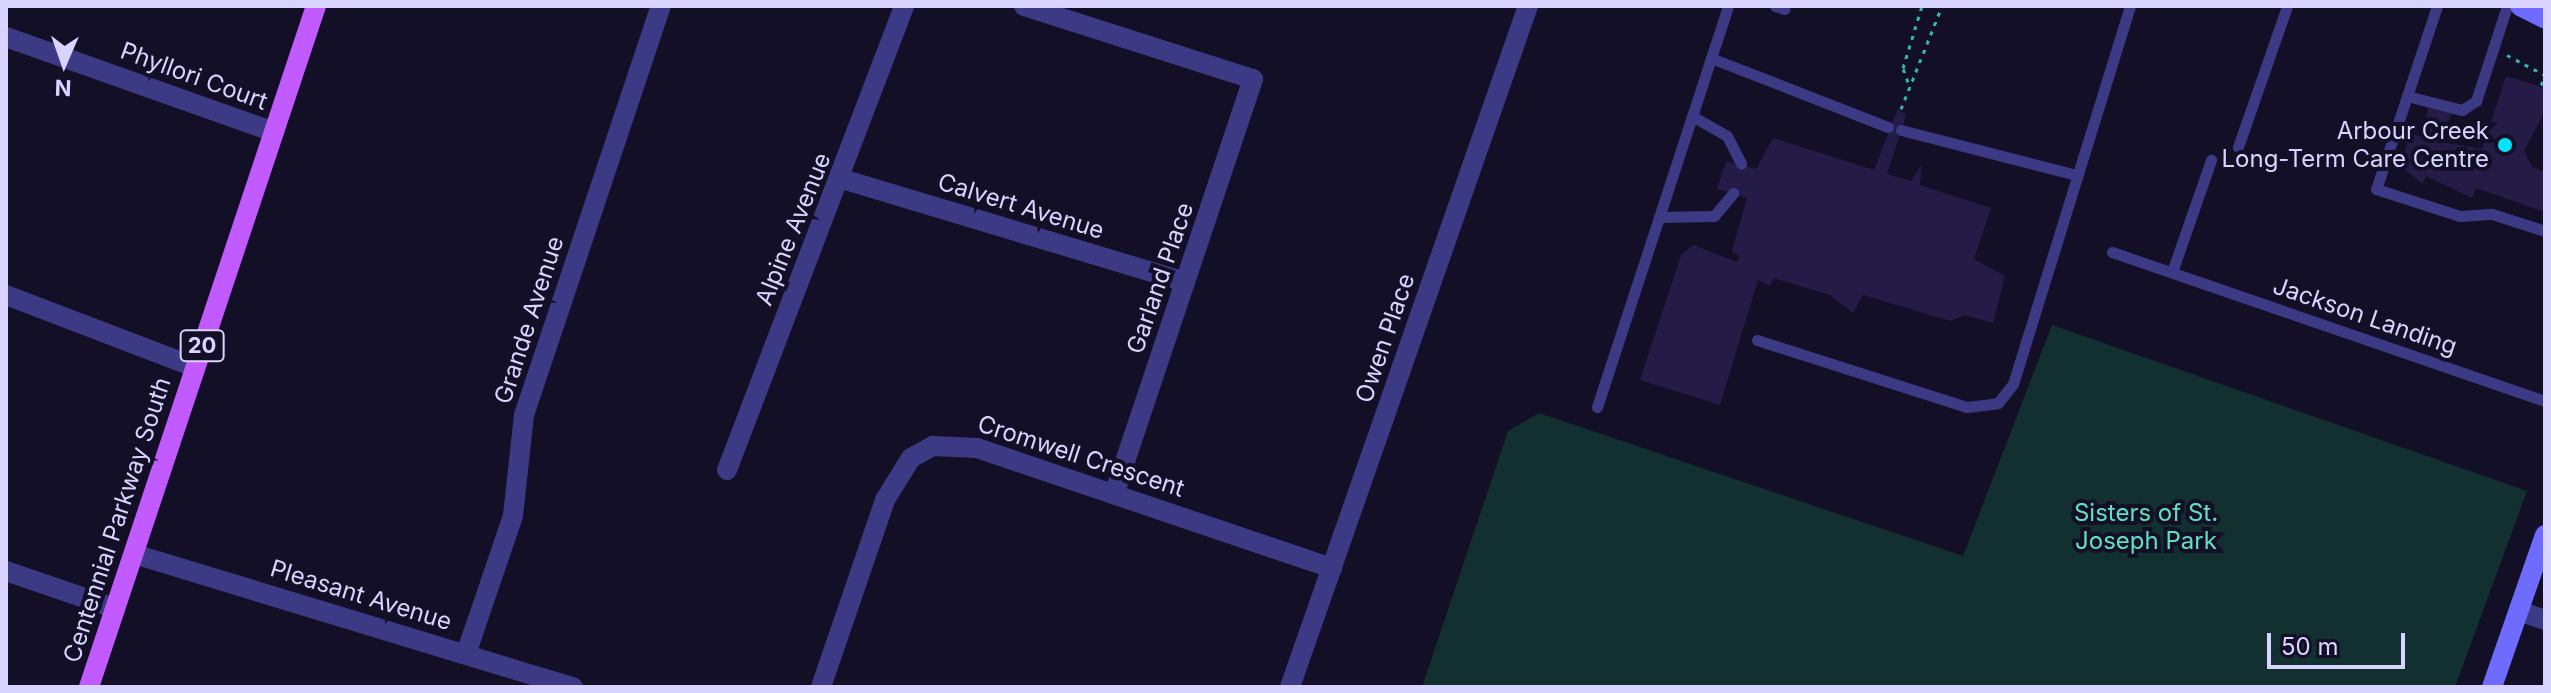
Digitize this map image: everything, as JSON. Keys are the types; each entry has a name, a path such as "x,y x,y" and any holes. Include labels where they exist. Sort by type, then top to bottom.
{"main road":[{"name":"Centennial Parkway South","path":"89,687 316,6"}],"street":[{"name":"Grande Avenue","path":"466,654 513,516 524,415 661,6"},
{"name":"Alpine Avenue","path":"727,470 842,179 904,6"},
{"name":"Garland Place","path":"1024,6 1253,79 1114,494"},
{"name":"Owen Place","path":"1290,687 1528,6"},
{"path":"2520,6 2545,19"},
{"name":"Phyllori Court","path":"6,37 274,132"},
{"name":"Calvert Avenue","path":"842,179 1185,282"},
{"path":"6,295 195,367"},
{"name":"Cromwell Crescent","path":"821,687 885,500 911,458 956,443 1332,568"},
{"path":"2492,687 2545,535"},
{"name":"Pleasant Avenue","path":"134,554 573,687"},
{"path":"6,571 114,608"},
{"path":"2519,611 2545,620"}],"lane":[{"path":"1597,407 1728,6"},
{"path":"1757,340 1967,407 1995,405 2013,384 2130,6"},
{"path":"2238,147 2287,6"},
{"path":"2437,6 2376,189 2460,216 2492,214 2545,231"},
{"path":"2407,96 2462,110 2476,101 2507,6"},
{"path":"1711,58 1888,127"},
{"path":"1692,116 1727,136 1741,164"},
{"path":"1901,130 2076,175"},
{"path":"2172,272 2211,160"},
{"path":"1659,217 1714,216 1733,193"},
{"name":"Jackson Landing","path":"2112,252 2545,401"}],"path":[{"path":"1908,83 1903,68 1922,6"},
{"path":"1901,109 1908,83 1919,73 1942,6"},
{"path":"2493,49 2545,76 2541,85"}],"green space":[{"name":"Sisters of St. Joseph Park","path":"2052,325 2527,491 2455,687 1422,687 1508,431 1539,413 1963,556"}],"building":[{"name":"Arbour Creek Long-Term Care Centre","path":"2506,76 2545,88 2545,111 2524,151 2532,167 2545,172 2545,212 2476,188 2472,198 2426,176 2423,184 2400,166 2411,133 2421,137 2429,105 2453,113 2435,141 2482,149"},
{"path":"1898,108 1906,116 1887,174 1911,181 1922,164 1920,185 1991,208 1974,259 2005,276 1993,323 1965,315 1950,321 1863,295 1853,313 1830,295 1774,278 1770,286 1758,280 1720,405 1640,380 1681,255 1693,245 1737,262 1739,256 1732,251 1747,198 1717,189 1726,161 1756,169 1773,138 1874,170"}],"place":[{"name":"Arbour Creek Long-Term Care Centre","path":"2505,145"}]}
